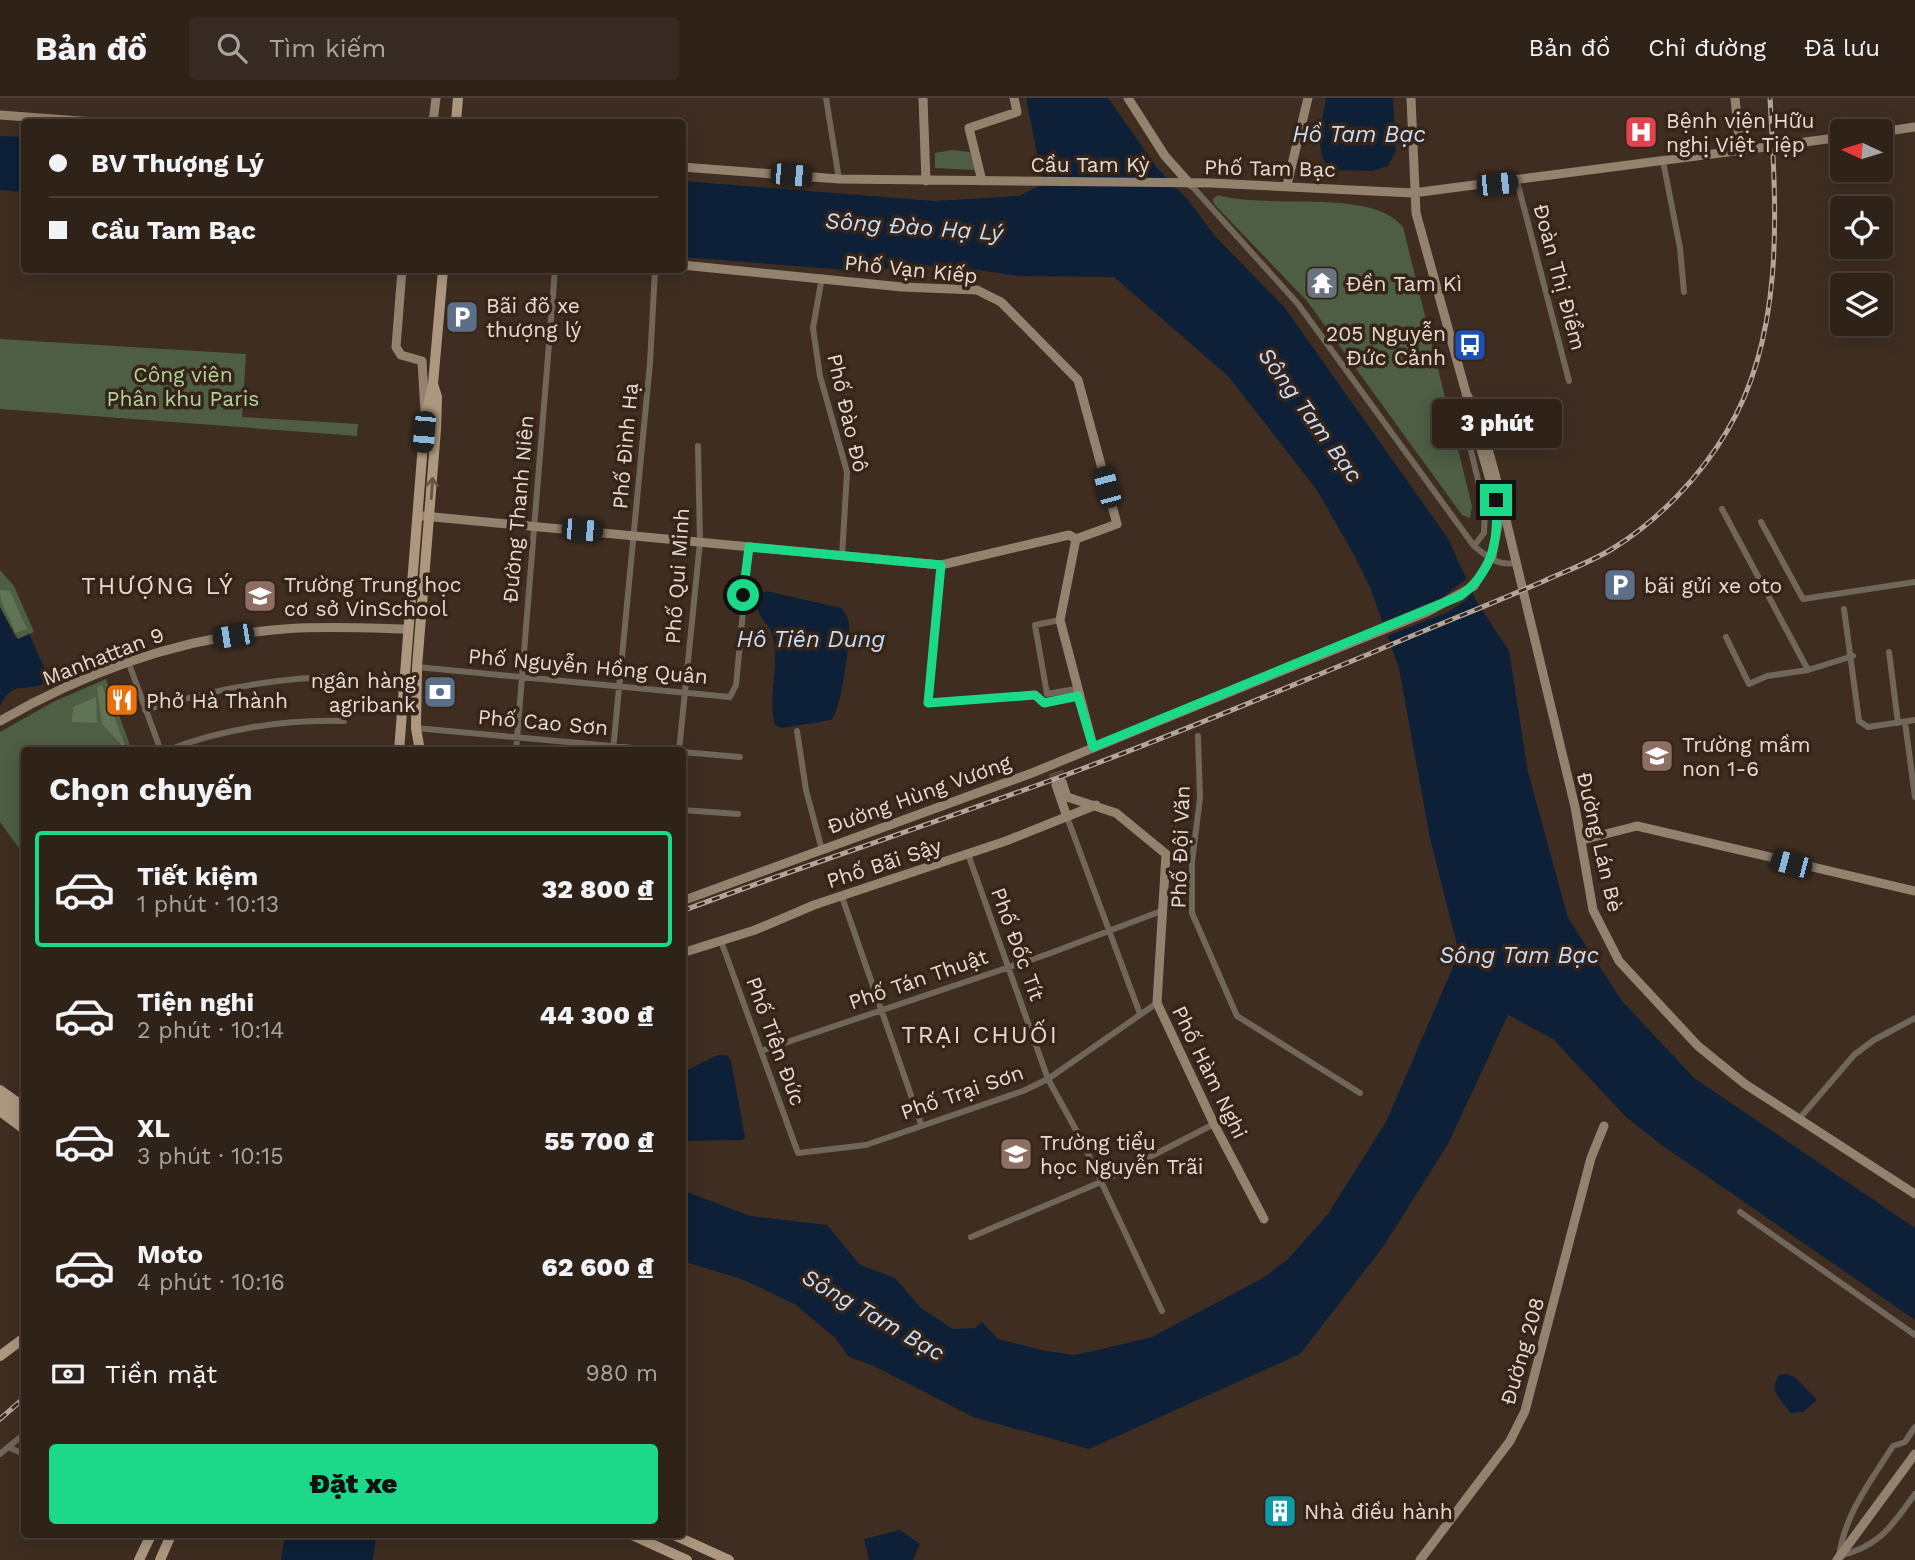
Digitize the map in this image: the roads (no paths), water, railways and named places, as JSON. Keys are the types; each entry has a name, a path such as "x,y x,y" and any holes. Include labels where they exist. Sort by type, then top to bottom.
{"main road":[{"path":"433,119 436,98"},
{"path":"456,119 458,98"},
{"path":"923,98 926,181"},
{"path":"982,181 969,128 1017,112 1014,98"},
{"name":"Phố Tam Bạc","path":"1128,98 1151,137 1191,184 1287,185 1413,193 1830,139"},
{"path":"1287,185 1308,98"},
{"path":"1411,98 1413,193 1416,213 1467,395"},
{"path":"1735,98 1740,150"},
{"path":"0,115 54,119"},
{"path":"1894,130 1915,127"},
{"name":"Cầu Tam Kỳ","path":"686,167 839,179 1191,184"},
{"name":"Phố Vạn Kiếp","path":"686,265 902,287 976,290 1001,302 1078,380 1117,524 1076,539"},
{"path":"402,273 396,347 401,355 422,361 425,418"},
{"path":"399,747 425,418 433,381 443,273"},
{"path":"418,747 416,667 436,429 437,397 433,381"},
{"name":"Đường Hùng Vương","path":"686,900 1055,768 1093,747 1427,612 1474,586 1492,556 1498,524 1496,500 1467,395"},
{"name":"Đường Lán Bè","path":"1467,395 1482,427 1582,840 1593,910 1619,961 1698,1046 1745,1084 1915,1194"},
{"path":"417,516 941,565 1069,535 1076,539 1060,620 1093,747"},
{"name":"Manhattan 9","path":"0,721 40,699 128,662 181,646 249,633 310,628 407,629"},
{"path":"402,711 406,747"},
{"name":"Phố Hàm Nghi","path":"1067,817 1059,783 1068,797 1116,813 1166,854 1157,1003 1214,1124 1264,1219"},
{"name":"Phố Bãi Sậy","path":"686,952 968,854 1096,805"},
{"path":"1582,840 1637,826 1915,891"},
{"path":"0,1090 21,1105"},
{"path":"0,1100 21,1115"},
{"path":"0,1111 21,1127"},
{"name":"Đường 208","path":"1420,1560 1510,1441 1525,1411 1591,1158 1604,1126"},
{"path":"0,1356 21,1340"},
{"path":"1838,1558 1915,1454"},
{"path":"140,1557 143,1538"},
{"path":"140,1557 150,1538"},
{"path":"160,1560 171,1538"},
{"path":"640,1538 654,1543"},
{"path":"646,1538 687,1560"},
{"path":"681,1538 729,1560"}],"street":[{"path":"826,98 839,179"},
{"path":"1663,161 1680,248 1684,292"},
{"name":"Đoàn Thị Điểm","path":"1517,181 1569,381"},
{"path":"1191,184 1298,304 1474,546 1504,565 1515,563"},
{"name":"Đường Thanh Niên","path":"516,747 555,273"},
{"name":"Phố Đình Hạ","path":"613,747 650,363 655,273"},
{"name":"Phố Đào Đô","path":"822,278 813,328 820,376 848,472 842,557"},
{"path":"1467,395 1464,421 1485,510 1484,533 1474,546"},
{"name":"Phố Qui Minh","path":"681,747 700,542 698,446"},
{"path":"1722,509 1808,670"},
{"path":"1762,522 1803,599 1915,582"},
{"name":"Phố Nguyễn Hồng Quân","path":"416,667 730,697 735,691 749,547"},
{"path":"941,565 928,703 1035,695 1044,703 1077,693"},
{"path":"1844,609 1853,656 1859,721 1868,727 1915,720"},
{"path":"1060,620 1035,625 1047,694 1077,693"},
{"path":"1726,637 1749,684 1767,676 1808,670 1853,656"},
{"path":"1889,652 1915,797"},
{"path":"128,662 145,710 162,747"},
{"path":"145,710 214,690 253,683 347,677"},
{"path":"177,747 264,726 344,721"},
{"name":"Phố Cao Sơn","path":"416,728 604,747"},
{"path":"797,731 806,790 822,850"},
{"name":"Phố Đội Văn","path":"1198,736 1200,798 1192,862 1192,913 1237,1016 1360,1093"},
{"path":"686,752 740,757"},
{"path":"686,810 738,814"},
{"path":"1067,817 1107,931 1140,1014"},
{"name":"Phố Đốc Tít","path":"968,854 1048,1079 1163,1311"},
{"path":"842,897 922,1124"},
{"name":"Phố Tán Thuật","path":"761,1051 1008,967 1164,910"},
{"name":"Phố Tiên Đức","path":"721,941 798,1153"},
{"name":"Phố Trại Sơn","path":"798,1153 866,1145 1023,1091 1048,1079 1157,1003"},
{"path":"1799,1119 1854,1055 1874,1040 1915,1018"},
{"path":"971,1237 1101,1182 1214,1124"},
{"path":"1740,1212 1915,1335"},
{"path":"1915,1427 1905,1442 1893,1446 1856,1504 1843,1533 1838,1558 1864,1551 1873,1544 1915,1494"},
{"path":"0,1454 21,1436"},
{"path":"8,1447 21,1453"}],"water":[{"name":"Sông Tam Bạc","path":"1026,98 1108,98 1157,168 1188,200 1215,236 1285,308 1449,540 1475,599 1509,651 1528,772 1568,918 1622,1001 1694,1078 1915,1228 1915,1320 1663,1146 1626,1117 1553,1039 1508,1015 1448,1144 1383,1247 1300,1354 1089,1449 973,1417 872,1365 849,1357 835,1338 796,1305 744,1280 686,1262 686,1192 750,1216 827,1225 860,1265 895,1278 921,1308 953,1329 975,1328 982,1322 998,1339 1074,1355 1152,1337 1263,1278 1288,1259 1328,1214 1386,1122 1459,953 1430,838 1399,668 1370,587 1317,490 1229,377 1114,277 1018,276 959,267 905,265 870,272 686,257 686,181 934,201 1019,196 1043,184"},
{"name":"Hồ Tam Bạc","path":"1326,98 1393,98 1396,151 1388,166 1372,171 1331,170 1325,163 1320,146"},
{"path":"0,136 21,137 21,192 0,190"},
{"name":"Hô Tiên Dung","path":"766,591 841,608 847,617 847,658 838,704 831,720 782,728 775,725 772,703 775,648 771,630 758,609 760,594"},
{"path":"0,607 15,637 18,639 29,634 48,676 46,683 14,689 0,706"},
{"path":"718,1055 727,1055 731,1061 745,1137 742,1140 686,1141 686,1071"},
{"path":"1787,1374 1796,1378 1817,1400 1803,1412 1790,1413 1775,1391 1779,1375"},
{"path":"900,1530 920,1544 913,1560 869,1560 864,1539"},
{"path":"285,1538 376,1538 373,1560 281,1560"}],"tunnel":[{"path":"1059,771 1062,782"},
{"path":"1053,773 1056,785"}],"railway":[{"path":"686,910 1099,763 1544,581 1596,558 1629,538 1677,497 1716,448 1746,393 1759,353 1768,311 1775,225 1770,98"},
{"path":"0,1419 21,1401"}],"place":[{"name":"Bệnh viện Hữu nghị Việt Tiệp","path":"1641,132"},
{"name":"Đền Tam Kì","path":"1322,283"},
{"name":"Bãi đõ xe thượng lý","path":"462,317"},
{"name":"205 Nguyễn Đức Cảnh","path":"1470,345"},
{"name":"bãi gửi xe oto","path":"1620,585"},
{"name":"Trường Trung học cơ sở VinSchool","path":"260,596"},
{"name":"ngân hàng agribank","path":"440,692"},
{"name":"Phở Hà Thành","path":"122,700"},
{"name":"Trường mầm non 1-6","path":"1657,756"},
{"name":"Trường tiểu học Nguyễn Trãi","path":"1016,1154"},
{"name":"Nhà điều hành","path":"1280,1511"}],"district":[{"name":"THƯỢNG LÝ","path":"158,586"},
{"name":"TRẠI CHUỐI","path":"980,1035"}],"water label":[{"name":"Sông Đào Hạ Lý","path":"914,227"}],"park label":[{"name":"Công viên Phân khu Paris","path":"183,386"}]}
